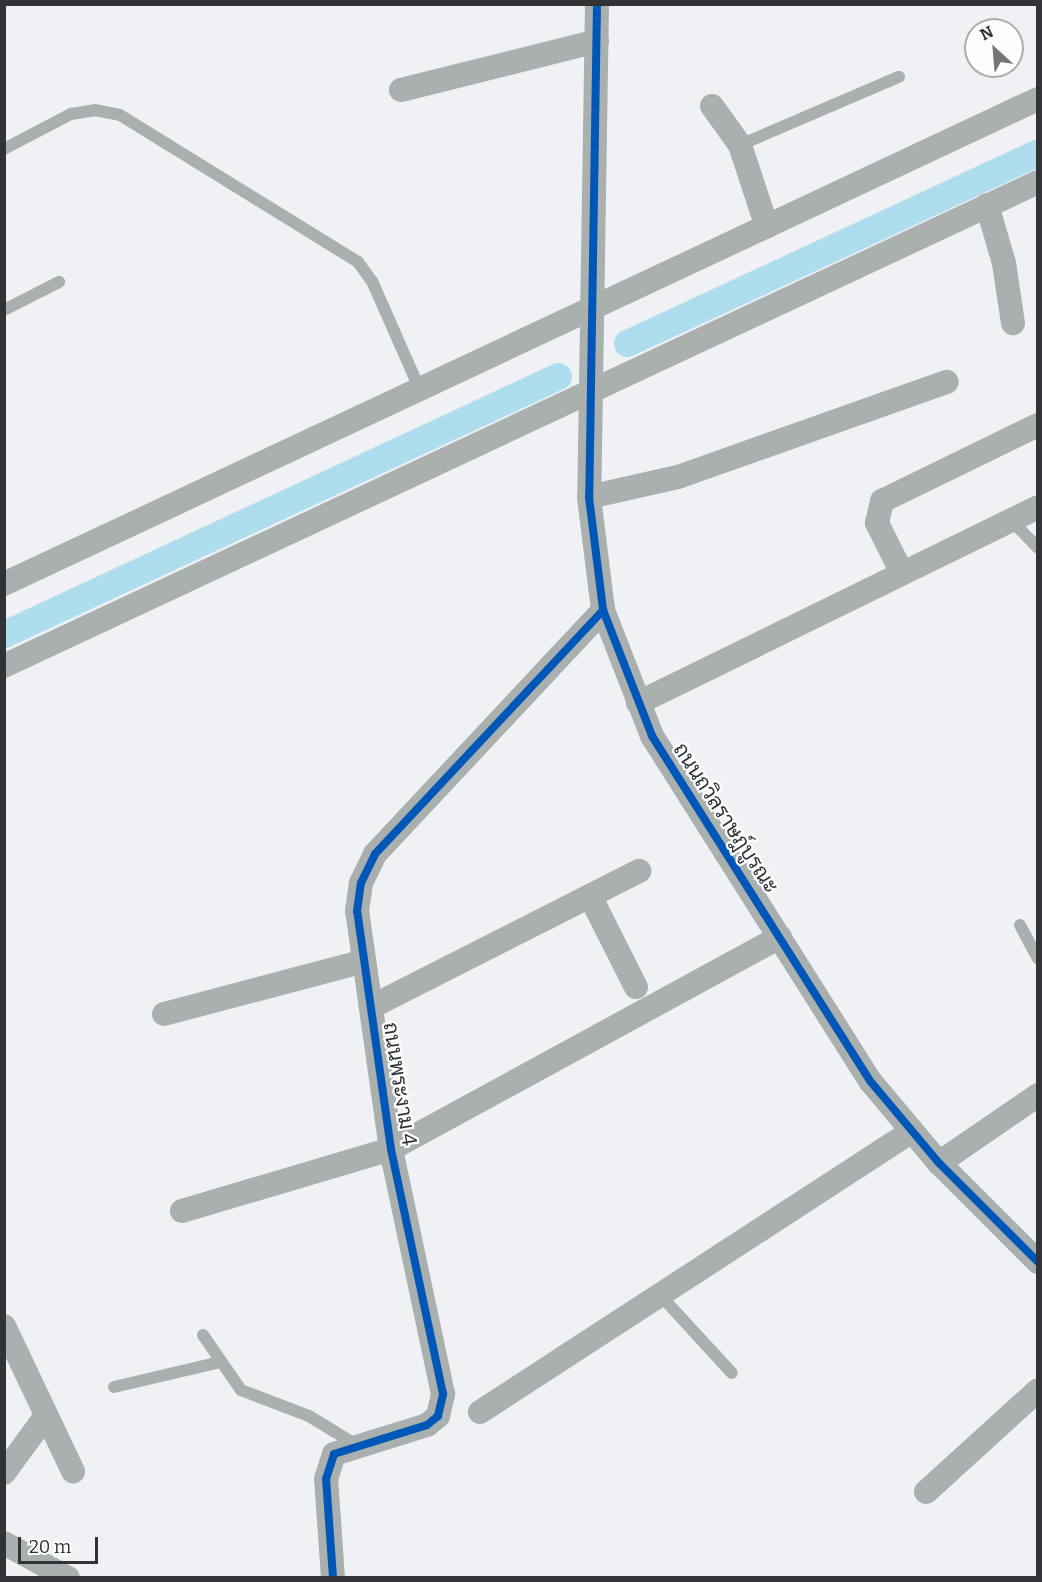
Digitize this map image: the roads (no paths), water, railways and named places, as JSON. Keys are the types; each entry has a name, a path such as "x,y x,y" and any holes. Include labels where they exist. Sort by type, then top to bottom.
{"street":[{"name":"ถนนถวิลราษฎ์บูรณะ","path":"597,4 592,310 593,392 589,497 603,610 652,736 872,1082 939,1163 1038,1262"},
{"path":"401,90 597,41"},
{"path":"4,585 1038,99"},
{"path":"712,106 740,145 767,227"},
{"path":"4,666 1038,182"},
{"path":"987,205 1004,263 1013,324"},
{"path":"589,497 678,477 947,382"},
{"path":"901,571 877,523 882,501 1038,425"},
{"path":"638,703 901,571 1038,507"},
{"name":"ถนนพระงาม 4","path":"333,1578 326,1479 334,1454 355,1444 427,1425 438,1416 442,1394 391,1149 357,911 361,883 375,854 603,610"},
{"path":"371,1007 639,871"},
{"path":"590,896 636,987"},
{"path":"182,1211 391,1149 780,937"},
{"path":"164,1014 364,961"},
{"path":"939,1163 1038,1095"},
{"path":"480,1412 662,1297 912,1131"},
{"path":"4,1326 45,1417 73,1471"},
{"path":"926,1492 1038,1390"},
{"path":"4,1473 45,1417"},
{"path":"7,1546 68,1578"}],"lane":[{"path":"740,145 899,77"},
{"path":"4,149 71,114 95,110 120,115 358,262 372,280 420,390"},
{"path":"4,310 59,282"},
{"path":"1010,519 1038,548"},
{"path":"1020,925 1038,959"},
{"path":"662,1297 732,1373"},
{"path":"203,1335 241,1390 309,1416 355,1444"},
{"path":"114,1387 221,1362"}],"waterway":[{"path":"627,343 1038,152"},
{"path":"4,634 558,376"}]}
